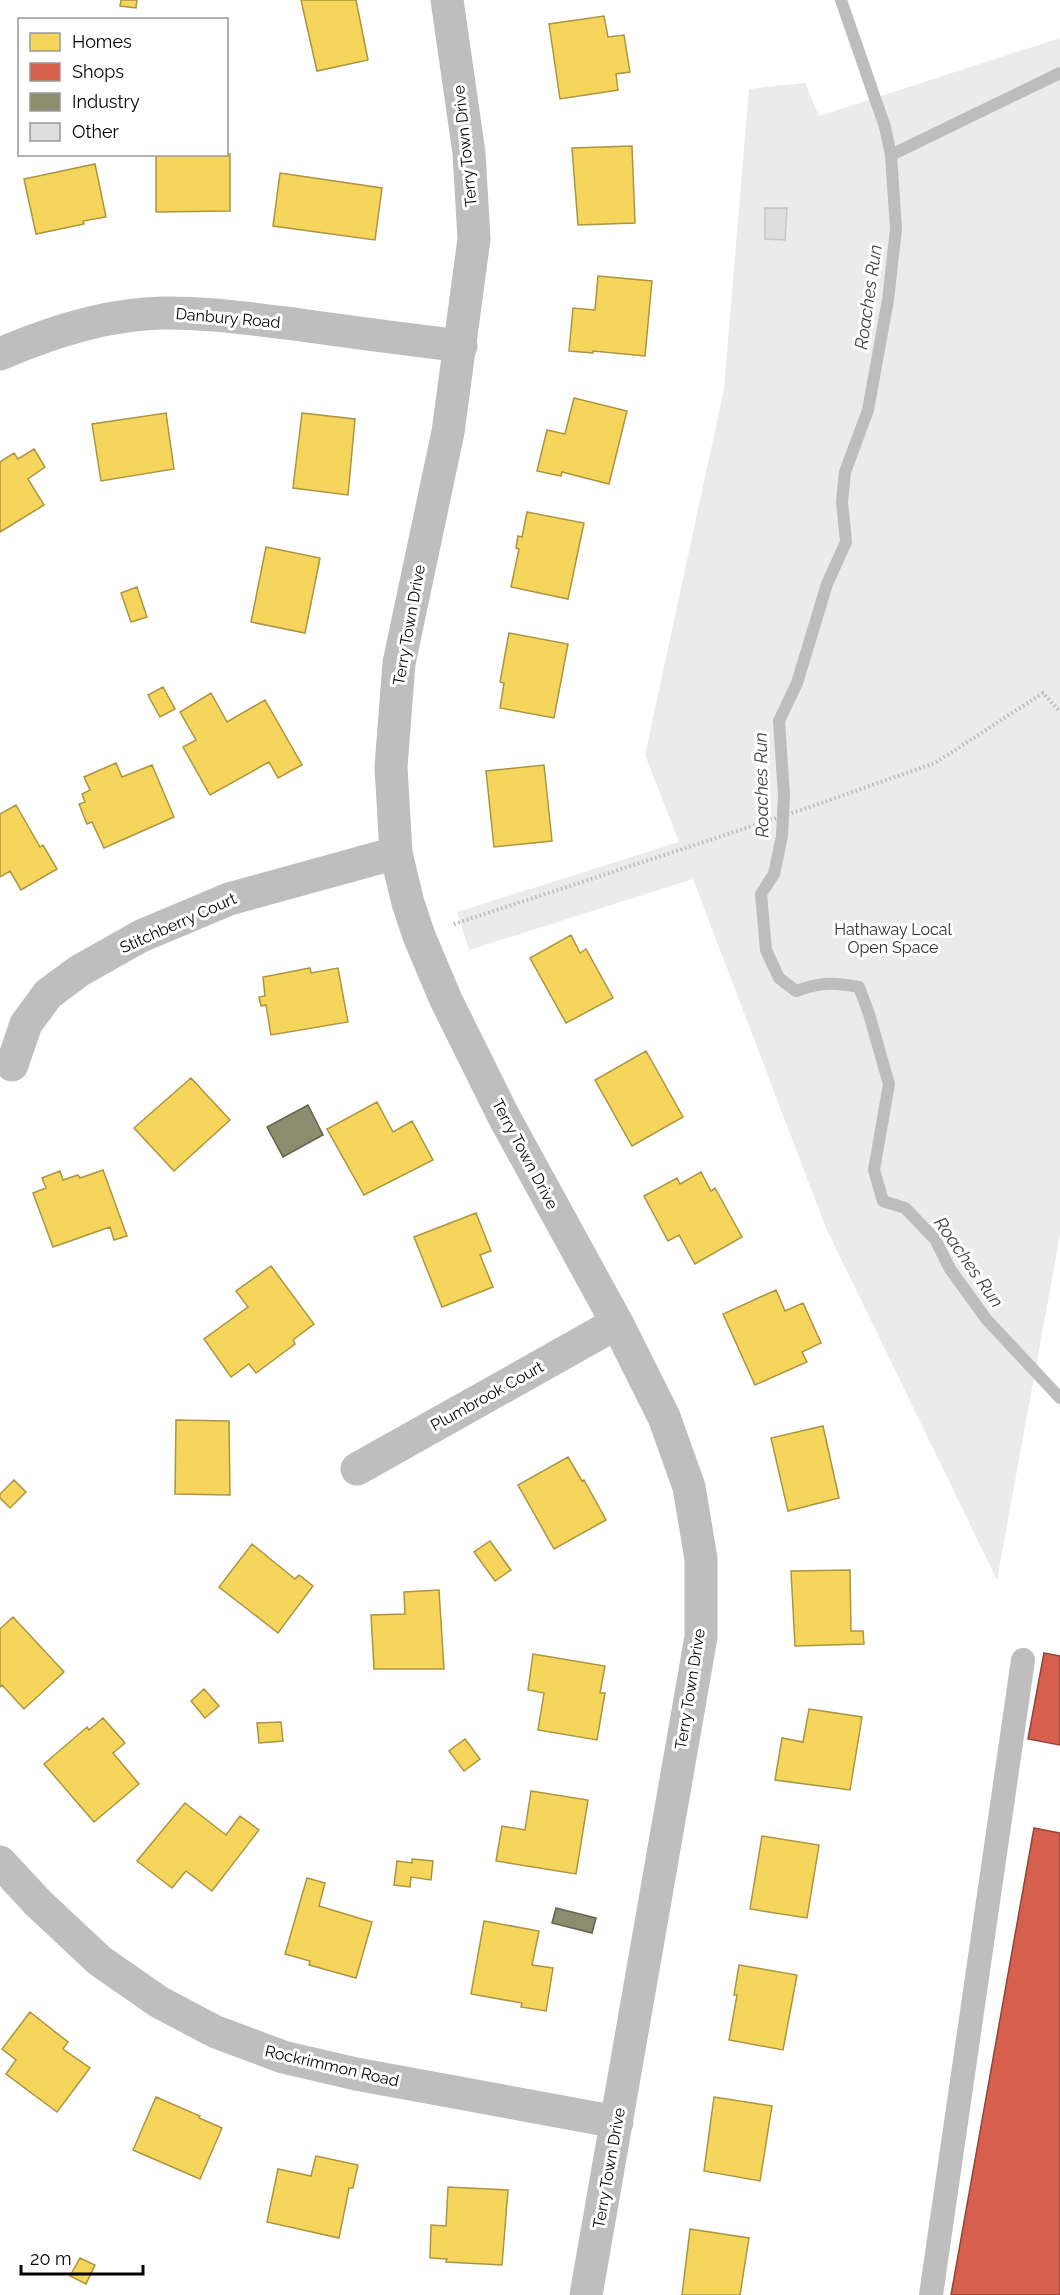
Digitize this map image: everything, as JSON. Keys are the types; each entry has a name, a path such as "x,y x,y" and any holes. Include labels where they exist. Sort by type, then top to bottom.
{"street":[{"name":"Terry Town Drive","path":"447,0 469,153 474,239 448,432 399,663 391,767 396,854 419,936 446,1000 504,1117 617,1323 664,1417 689,1487 701,1559 701,1637 586,2295"},
{"name":"Danbury Road","path":"0,354 33,339 75,327 120,317 161,313 214,314 461,346"},
{"name":"Stitchberry Court","path":"12,1065 26,1024 48,994 79,971 141,936 229,899 396,854"},
{"name":"Plumbrook Court","path":"357,1469 617,1323"},
{"name":"Rockrimmon Road","path":"0,1862 38,1903 100,1961 159,2002 216,2032 283,2057 356,2074 617,2122"}],"lane":[{"path":"931,2295 1023,1660"}],"path":[{"path":"419,936 801,810 935,763 1043,693 1060,712"}],"green space":[{"name":"Hathaway Local Open Space","path":"1060,38 1060,1235 997,1580 826,1228 693,879 469,950 457,912 679,842 645,755 724,389 749,89 805,83 819,116"}],"building: Homes":[{"path":"121,0 137,0 136,8 120,6"},
{"path":"301,0 356,0 368,60 317,71"},
{"path":"604,16 608,37 624,35 630,72 616,74 618,90 560,99 549,24"},
{"path":"632,146 635,223 578,225 572,148"},
{"path":"230,154 230,211 156,212 156,156 228,156"},
{"path":"95,164 106,217 36,234 24,179"},
{"path":"280,173 382,188 375,240 273,226"},
{"path":"598,276 652,281 645,356 569,351 573,308 595,310"},
{"path":"574,398 627,411 609,484 562,472 561,476 537,471 547,430 565,434"},
{"path":"166,413 174,469 101,481 92,424"},
{"path":"302,413 355,419 348,495 293,488"},
{"path":"34,449 45,467 28,479 44,505 0,532 0,462 14,453 18,459"},
{"path":"527,512 584,523 568,599 511,587 519,549 516,548 518,536 522,537"},
{"path":"266,547 320,558 305,633 251,622"},
{"path":"137,587 147,617 131,622 121,593"},
{"path":"509,633 568,644 554,718 500,708 504,683 500,682"},
{"path":"163,687 175,709 160,717 148,695"},
{"path":"211,693 227,722 265,700 302,765 278,778 269,762 210,795 183,747 196,740 180,712"},
{"path":"116,763 122,777 152,765 174,817 104,848 92,822 87,824 79,804 85,802 82,794 90,790 84,777"},
{"path":"544,765 552,841 494,847 486,771"},
{"path":"16,805 40,847 43,845 57,869 21,890 10,871 0,877 0,814"},
{"path":"571,935 580,953 586,949 613,998 566,1023 530,958"},
{"path":"310,968 311,973 338,968 348,1022 271,1035 266,1005 261,1006 259,997 265,996 263,977"},
{"path":"646,1051 683,1117 632,1146 595,1080"},
{"path":"191,1078 230,1120 174,1171 134,1128"},
{"path":"377,1102 393,1132 412,1121 433,1160 364,1195 327,1129"},
{"path":"103,1170 127,1236 114,1240 110,1227 53,1247 33,1193 46,1188 42,1178 60,1171 63,1180 78,1175 80,1178"},
{"path":"701,1172 711,1191 715,1188 742,1237 695,1264 679,1235 668,1241 644,1196 677,1178 680,1184"},
{"path":"476,1213 491,1251 480,1255 493,1287 442,1307 414,1237"},
{"path":"271,1266 314,1324 293,1340 295,1344 256,1373 249,1364 231,1377 204,1339 248,1307 236,1291"},
{"path":"776,1290 785,1311 803,1303 821,1343 802,1352 807,1362 755,1385 723,1314"},
{"path":"176,1420 229,1421 230,1495 175,1494"},
{"path":"823,1426 839,1498 788,1511 771,1438"},
{"path":"568,1457 582,1481 584,1480 606,1520 554,1549 518,1485"},
{"path":"14,1480 26,1492 10,1508 0,1498 0,1494"},
{"path":"490,1541 511,1570 495,1581 474,1552"},
{"path":"252,1544 295,1579 299,1575 313,1586 278,1633 219,1587"},
{"path":"850,1570 851,1631 863,1631 864,1644 795,1646 791,1571"},
{"path":"439,1590 444,1669 374,1669 371,1615 405,1614 404,1592"},
{"path":"13,1617 64,1672 24,1709 2,1685 0,1687 0,1629"},
{"path":"533,1654 605,1666 600,1693 605,1693 597,1740 538,1730 544,1693 528,1690"},
{"path":"204,1689 219,1706 205,1718 191,1701"},
{"path":"809,1709 862,1717 850,1790 775,1780 782,1738 803,1742"},
{"path":"103,1718 125,1743 113,1753 139,1784 94,1822 44,1764 87,1727 89,1730"},
{"path":"281,1722 283,1741 259,1743 257,1723"},
{"path":"465,1739 480,1759 464,1771 449,1751"},
{"path":"531,1791 588,1800 576,1874 496,1861 502,1826 525,1830"},
{"path":"185,1803 226,1835 240,1816 259,1830 212,1891 186,1871 172,1888 137,1861"},
{"path":"762,1836 819,1845 807,1918 750,1909"},
{"path":"412,1859 433,1861 431,1880 411,1877 410,1887 394,1885 397,1861 412,1863"},
{"path":"307,1878 325,1883 319,1906 372,1922 356,1978 309,1965 310,1961 285,1954"},
{"path":"484,1921 539,1931 532,1965 553,1968 546,2011 521,2007 522,2003 471,1994"},
{"path":"739,1965 797,1975 783,2050 729,2040 737,1995 734,1995"},
{"path":"30,2012 68,2042 63,2049 90,2068 57,2112 6,2074 16,2060 2,2049"},
{"path":"156,2097 222,2128 200,2179 133,2150"},
{"path":"714,2097 772,2106 760,2181 704,2171"},
{"path":"316,2156 358,2165 353,2188 349,2188 339,2238 267,2222 278,2169 311,2176"},
{"path":"448,2187 508,2190 502,2265 446,2262 447,2259 430,2258 431,2225 446,2226"},
{"path":"690,2229 749,2238 740,2295 682,2295"},
{"path":"80,2258 95,2265 86,2284 70,2276"}],"building: Shops":[{"path":"1044,1653 1060,1656 1060,1745 1028,1739"},
{"path":"1034,1828 1060,1833 1060,2295 951,2295"}],"building: Industry":[{"path":"308,1105 323,1135 283,1157 267,1127"},
{"path":"556,1908 596,1918 592,1933 552,1923"}],"building: Other":[{"path":"765,208 787,208 785,240 765,239"}],"waterway":[{"name":"Roaches Run","path":"841,0 885,127 891,155 896,229 888,300 868,410 845,472 842,502 846,542 827,584 797,683 779,721 784,795 782,836 774,874 761,894 766,950 779,978 796,991 827,984 859,987 889,1084 874,1170 883,1201 905,1208 935,1239 950,1269 987,1320 1060,1398"},
{"path":"891,155 1060,73"}]}
